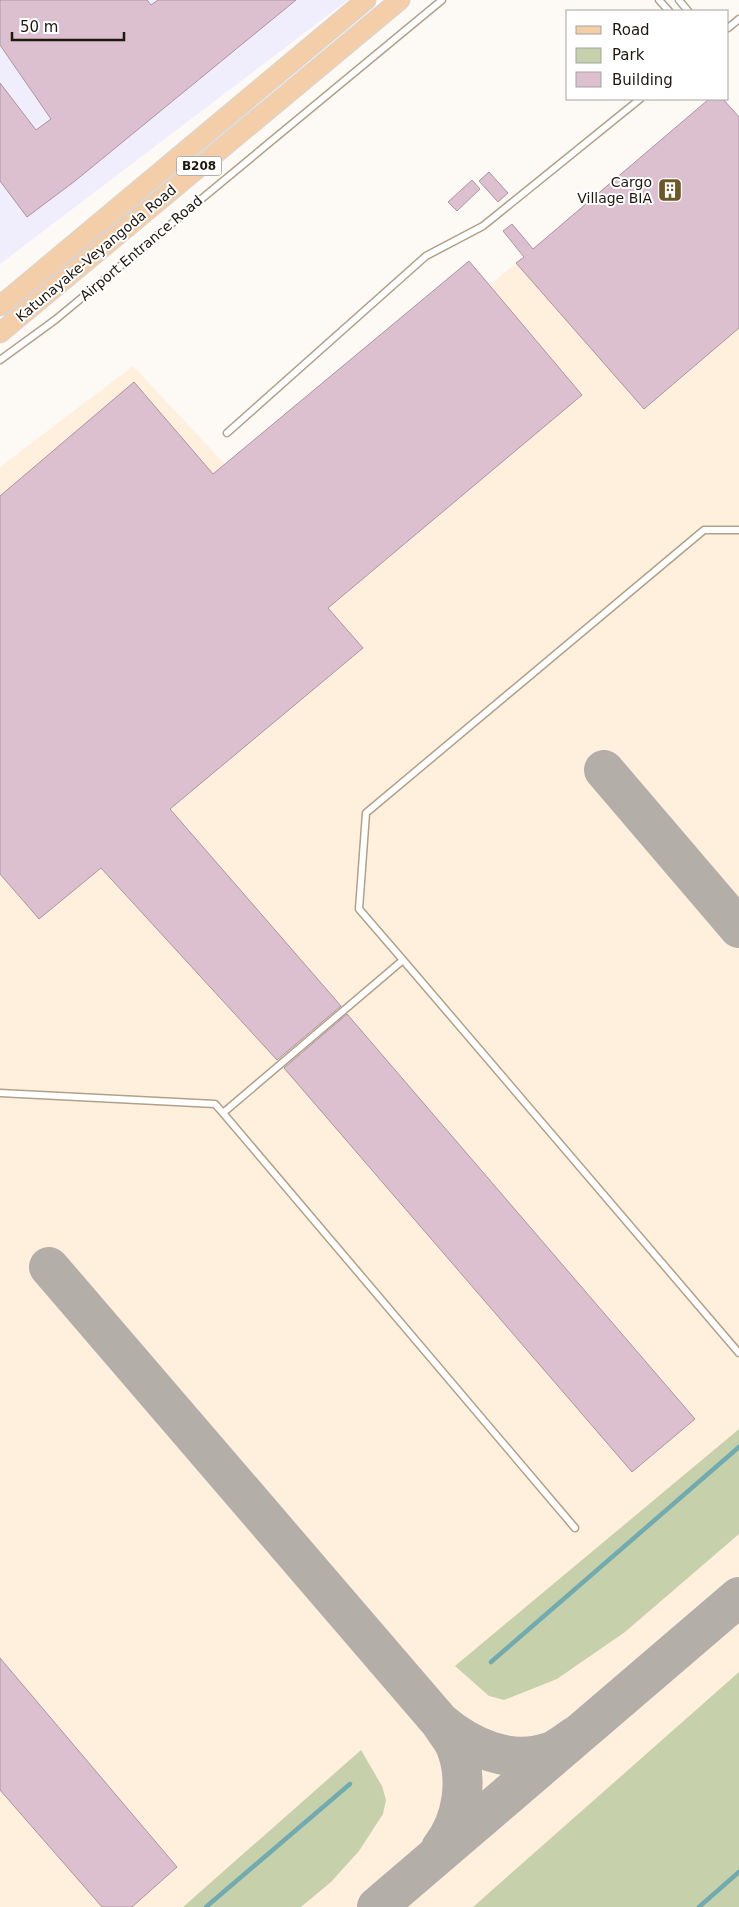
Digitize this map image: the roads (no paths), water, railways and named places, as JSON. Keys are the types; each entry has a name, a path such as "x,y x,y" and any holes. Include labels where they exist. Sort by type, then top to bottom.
{"main road":[{"name":"Katunayake-Veyangoda Road","path":"0,306 366,0"},
{"name":"Katunayake-Veyangoda Road","path":"0,333 400,0"}],"lane":[{"name":"Airport Entrance Road","path":"0,360 55,320 442,0"},
{"path":"659,0 667,10"},
{"path":"679,0 687,10"},
{"path":"729,27 739,19"},
{"path":"227,433 426,256 483,226 639,100"},
{"path":"739,530 704,530 366,813 359,909 739,1353"},
{"path":"223,1113 402,960"},
{"path":"0,1093 214,1104 575,1528"}],"waterway":[{"path":"491,1662 739,1447"},
{"path":"206,1907 350,1784"},
{"path":"699,1907 739,1872"}],"place":[{"name":"Cargo Village BIA","path":"670,190"}]}
